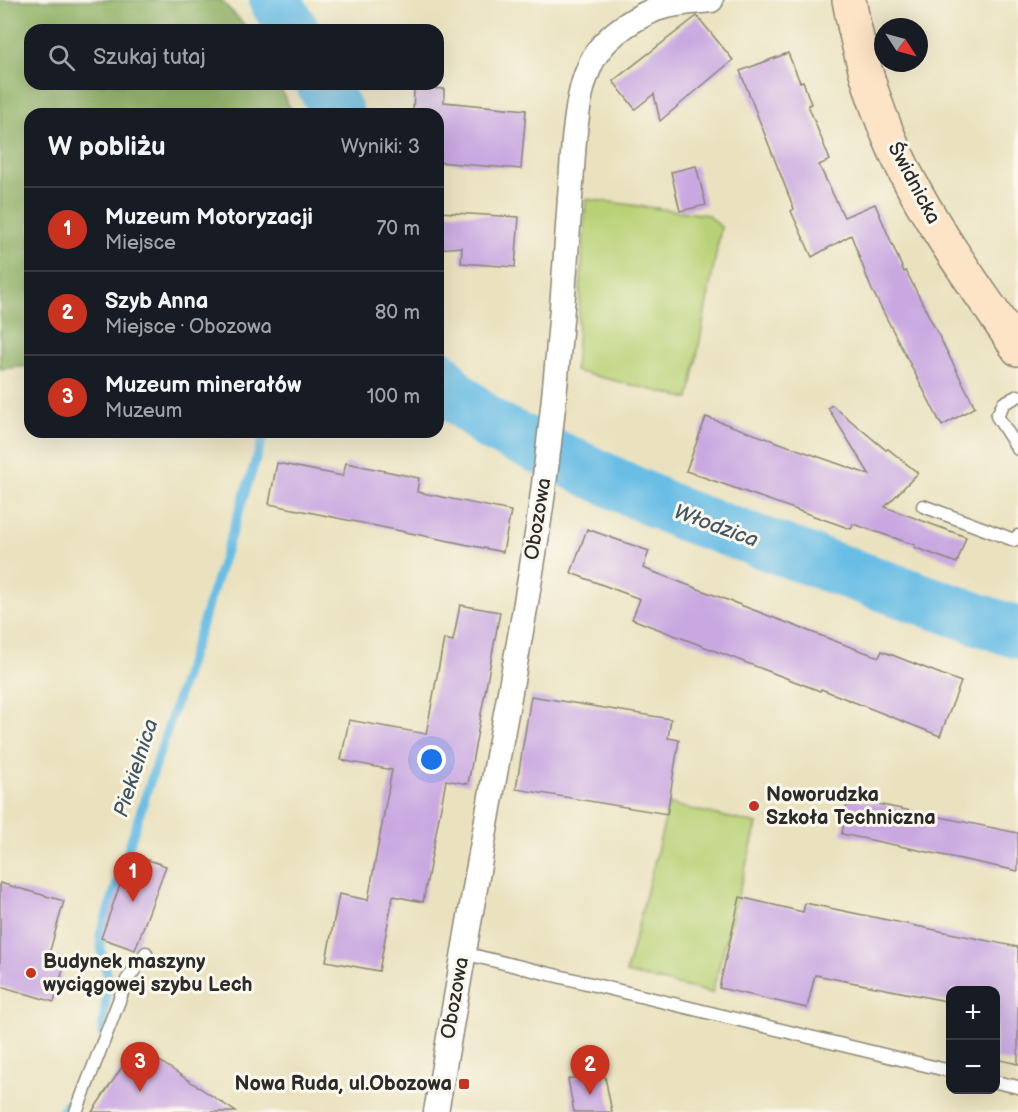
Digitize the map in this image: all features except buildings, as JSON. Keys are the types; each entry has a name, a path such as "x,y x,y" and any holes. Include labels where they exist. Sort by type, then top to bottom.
{"street":[{"name":"Obozowa","path":"436,1112 519,642 544,484 557,382 578,101 589,66 607,40 632,22 657,9 711,0"},
{"name":"Świdnicka","path":"849,0 867,81 907,176 946,241 1018,349"}],"lane":[{"path":"1018,396 1004,403 997,416 1018,449"},
{"path":"923,506 1014,540 1018,536"},
{"path":"76,1112 128,980 146,953"},
{"path":"463,953 946,1070"},
{"path":"1000,1083 1018,1087"}],"green space":[{"path":"0,0 221,0 243,24 24,24 24,90 281,90 290,108 24,108 24,367 0,369"},
{"path":"586,199 708,215 721,227 689,399 575,371"},
{"path":"669,804 757,824 712,993 626,973"}],"waterway":[{"name":"Włodzica","path":"275,0 289,24"},
{"name":"Włodzica","path":"325,90 335,108"},
{"name":"Włodzica","path":"444,383 452,393 492,426 683,515 1018,633"},
{"name":"Piekielnica","path":"102,1033 108,978 102,957 100,935 263,438"},
{"name":"Piekielnica","path":"61,1112 78,1091 82,1082"}],"place":[{"name":"Noworudzka Szkoła Techniczna","path":"754,806"},
{"name":"Muzeum Motoryzacji","path":"133,902"},
{"name":"Budynek maszyny wyciągowej szybu Lech","path":"31,973"},
{"name":"Nowa Ruda, ul.Obozowa","path":"464,1084"},
{"name":"Muzeum minerałów","path":"140,1092"},
{"name":"Szyb Anna","path":"590,1095"}]}
